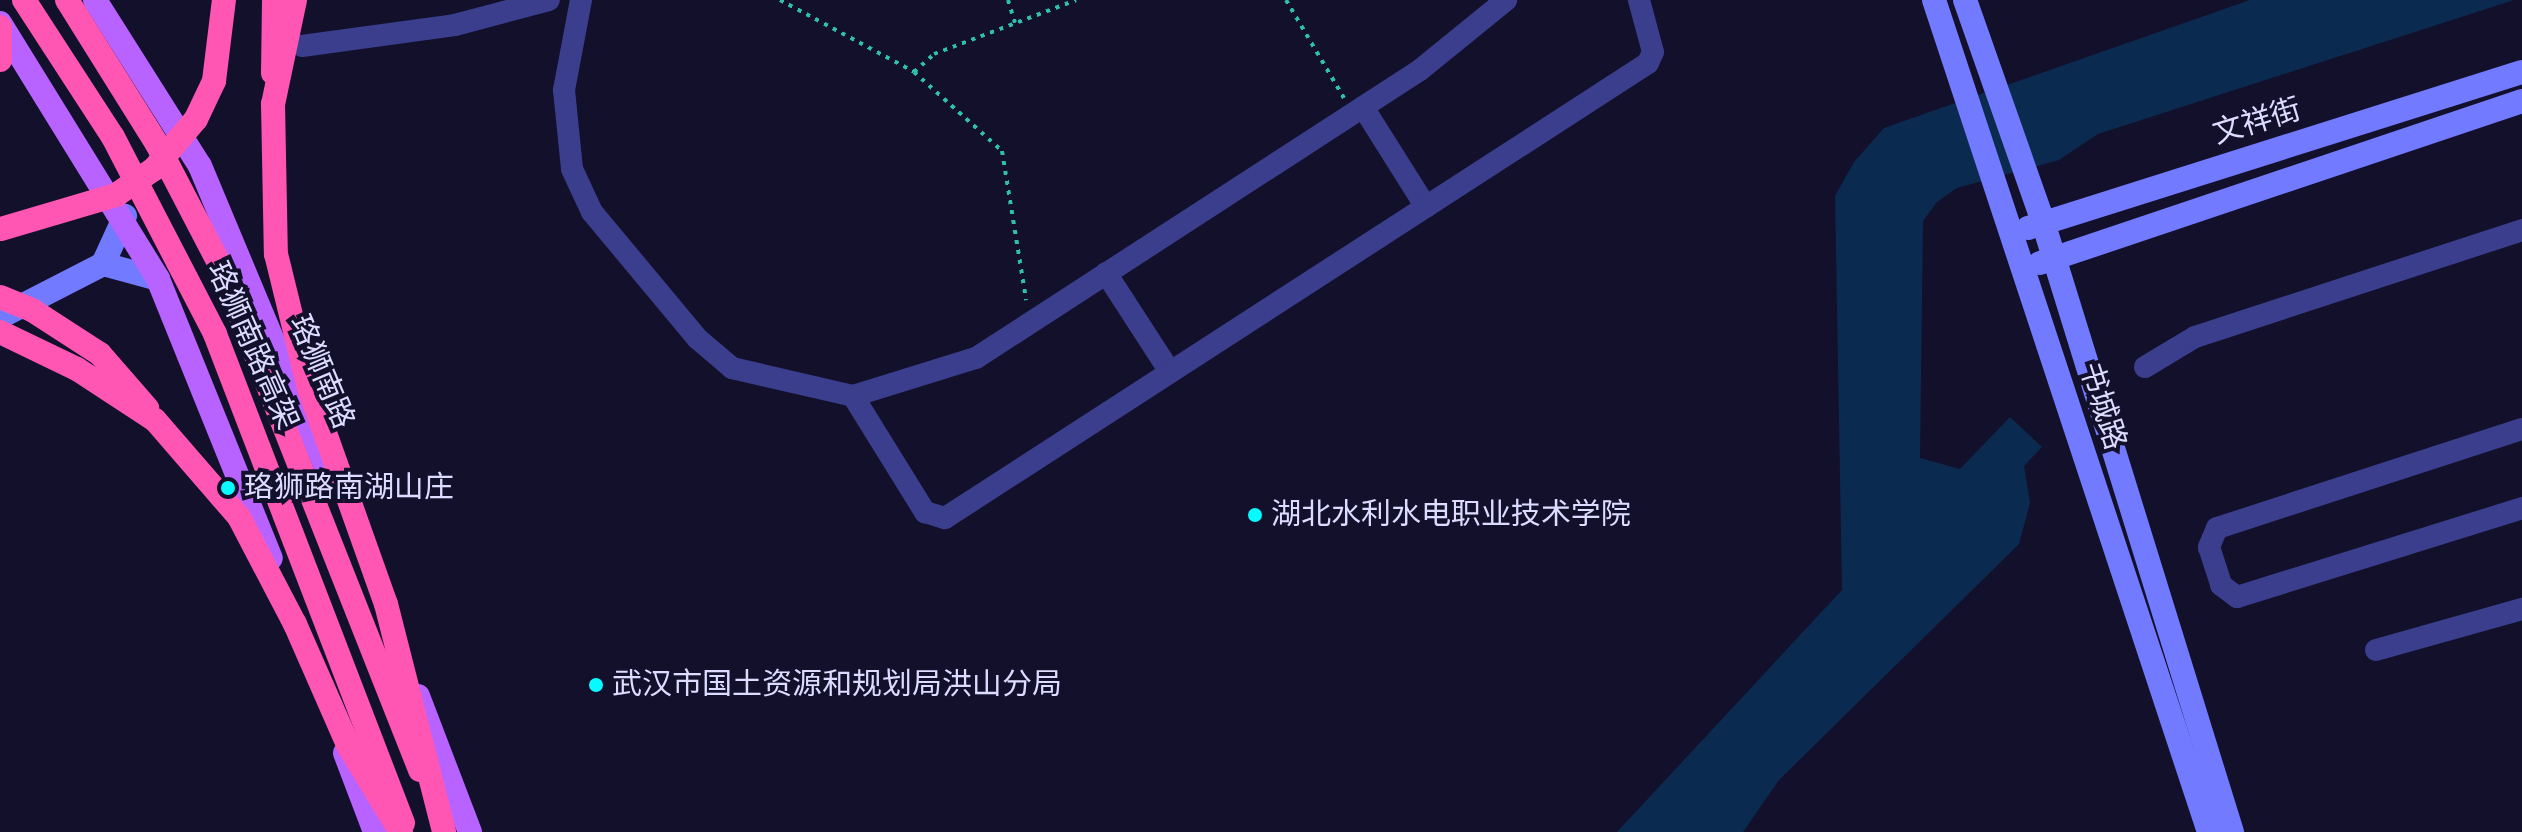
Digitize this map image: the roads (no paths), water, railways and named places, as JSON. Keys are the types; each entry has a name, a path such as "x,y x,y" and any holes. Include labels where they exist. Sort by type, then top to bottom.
{"highway":[{"name":"珞狮南路高架","path":"24,0 113,137 215,334 404,832"},
{"name":"珞狮南路高架","path":"67,0 157,144 221,267 444,832"},
{"path":"0,229 116,195 154,169 196,119 214,81 224,0"},
{"path":"274,0 269,186 293,330 386,604 444,832"},
{"path":"273,104 295,0"},
{"path":"0,25 0,60"},
{"path":"0,297 100,354 263,555 348,745 404,832"},
{"path":"0,332 77,369 155,420"}],"main road":[{"name":"珞狮南路","path":"95,0 200,166 470,832"},
{"name":"书城路","path":"1934,0 1968,93 2011,234 2209,832"},
{"name":"书城路","path":"1965,0 2043,222 2232,832"},
{"path":"0,25 125,216 158,279 375,832"},
{"name":"文祥街","path":"2011,234 2522,72"},
{"name":"文祥街","path":"2024,273 2053,256 2522,101"},
{"path":"0,317 103,264 125,216"},
{"path":"103,264 158,279"}],"street":[{"path":"302,46 455,25 549,0"},
{"path":"581,0 564,90 572,169 592,212 698,339 732,368 853,396 976,358 1420,70 1477,10 1506,0"},
{"path":"853,396 925,512 945,518 1648,63 1653,52 1639,0"},
{"path":"1359,110 1426,207"},
{"path":"2145,367 2195,337 2522,230"},
{"path":"1106,273 1170,372"},
{"path":"2522,429 2217,528 2209,547 2221,585 2237,597 2522,508"},
{"path":"2376,650 2522,609"}],"water":[{"path":"2250,0 2514,0 2098,134 2059,160 1957,188 1937,202 1923,221 1920,458 1960,469 2010,417 2042,447 2024,466 2030,503 2019,544 1779,780 1743,832 1617,832 1842,590 1835,196 1854,162 1884,128"}],"place":[{"name":"珞狮路南湖山庄","path":"228,488"},
{"name":"湖北水利水电职业技术学院","path":"1255,515"},
{"name":"武汉市国土资源和规划局洪山分局","path":"596,685"}]}
